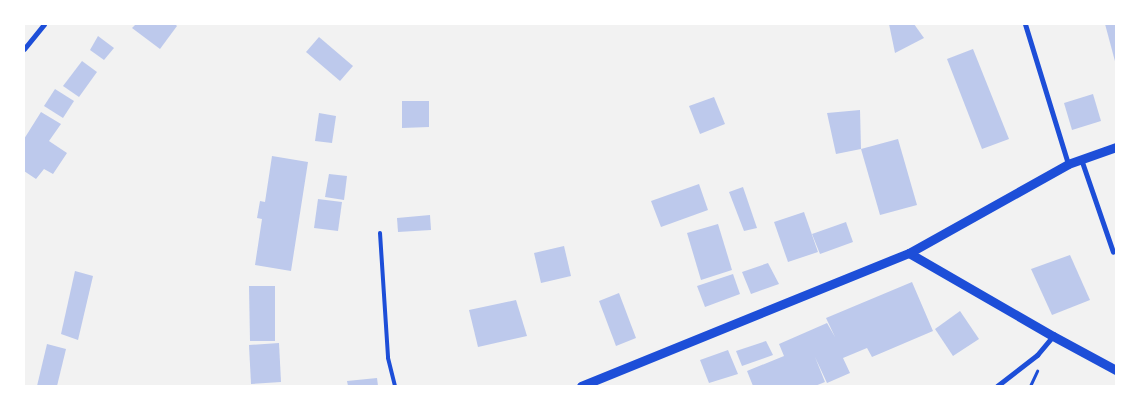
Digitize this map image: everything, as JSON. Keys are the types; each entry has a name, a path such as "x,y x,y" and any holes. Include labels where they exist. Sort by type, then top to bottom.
{"street":[{"path":"24,49 44,24"},
{"path":"1024,24 1068,164"},
{"path":"581,386 909,253 1068,164 1116,147"},
{"path":"1081,159 1113,252"},
{"path":"909,253 1116,370"},
{"path":"998,386 1037,355 1053,336"}],"lane":[{"path":"380,233 388,358 395,386"}],"building":[{"path":"136,24 175,24 177,26 160,49 132,28"},
{"path":"889,24 914,24 924,38 895,53"},
{"path":"1105,24 1116,24 1116,65"},
{"path":"98,36 114,48 104,60 90,50"},
{"path":"319,37 353,66 340,81 306,52"},
{"path":"973,49 1009,139 982,149 947,59"},
{"path":"82,61 97,72 79,97 63,86"},
{"path":"55,89 74,101 63,118 44,106"},
{"path":"1093,94 1101,121 1072,130 1064,103"},
{"path":"714,97 725,124 700,134 689,106"},
{"path":"402,101 429,101 429,127 402,128"},
{"path":"860,110 861,149 836,154 827,113"},
{"path":"41,112 61,124 49,141 67,153 53,174 44,169 36,179 24,171 24,139"},
{"path":"319,113 336,116 332,143 315,141"},
{"path":"898,139 917,205 880,215 861,149"},
{"path":"272,156 308,162 291,271 255,265 262,219 257,218 260,201 265,202"},
{"path":"329,174 347,176 344,200 325,197"},
{"path":"699,184 708,210 661,227 651,201"},
{"path":"743,187 757,228 744,231 729,192"},
{"path":"318,199 342,202 338,231 314,228"},
{"path":"804,212 818,252 788,262 774,222"},
{"path":"430,215 431,230 398,232 397,218"},
{"path":"846,222 853,242 820,254 812,234"},
{"path":"718,224 732,270 701,280 687,233"},
{"path":"564,246 571,276 541,283 534,253"},
{"path":"1070,255 1090,300 1052,315 1031,269"},
{"path":"768,263 779,284 751,294 742,272"},
{"path":"75,271 93,276 78,340 61,334"},
{"path":"733,274 740,294 705,307 697,286"},
{"path":"912,282 933,331 872,357 867,348 843,358 850,373 827,383 815,357 825,382 815,386 753,386 747,371 784,356 779,344 827,323 835,337 826,318"},
{"path":"249,286 275,286 275,341 250,341"},
{"path":"619,293 636,338 616,346 599,301"},
{"path":"516,300 527,336 478,347 469,310"},
{"path":"960,311 979,339 953,356 935,329"},
{"path":"766,341 773,355 742,366 736,351"},
{"path":"279,343 281,382 251,384 249,345"},
{"path":"47,344 66,349 57,386 37,386"},
{"path":"728,350 738,374 709,383 700,360"},
{"path":"377,378 378,386 348,386 347,381"}]}
